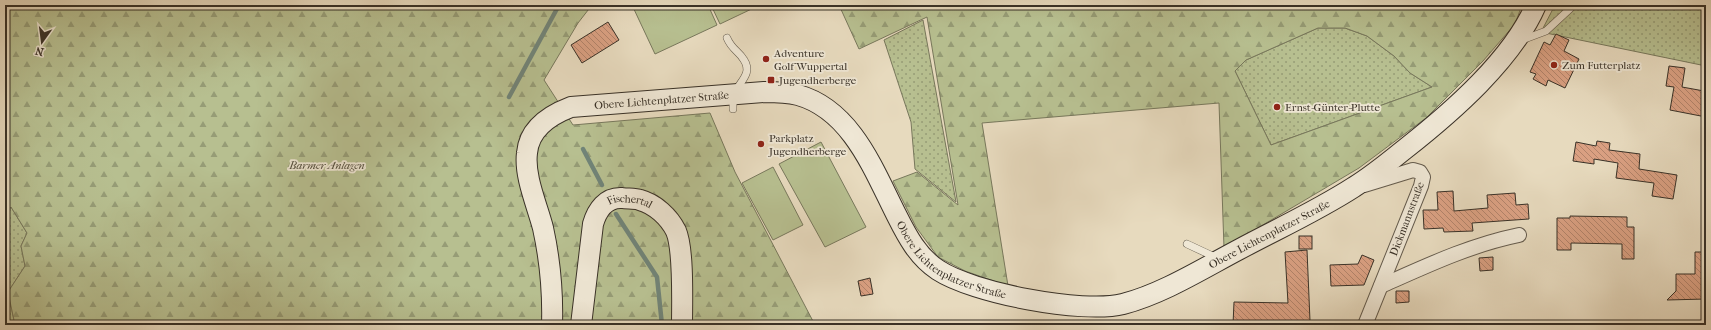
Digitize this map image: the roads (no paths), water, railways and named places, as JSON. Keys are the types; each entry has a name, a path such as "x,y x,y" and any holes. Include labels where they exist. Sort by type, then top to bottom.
{"main road":[{"name":"Obere Lichtenplatzer Straße","path":"552,325 553,300 549,258 527,166 526,153 530,140 539,126 556,113 571,107 733,102 764,92 798,95 816,102 829,110 856,140 870,162 910,241 924,259 938,270 985,289 1039,301 1100,308 1122,304 1144,297 1220,260 1354,187 1386,164 1446,115 1481,80 1514,43 1529,20 1536,5"},
{"name":"Fischertal","path":"581,325 593,224 596,214 606,201 615,198 640,200 650,204 662,212 676,231 680,248 682,325"}],"street":[{"name":"Dickmannstraße","path":"1354,187 1384,180 1413,170 1420,172 1423,176 1421,186 1365,325"},
{"path":"1380,286 1437,261 1490,242 1519,236"}],"lane":[{"path":"1514,43 1546,31 1574,5"},
{"path":"727,38 731,47 747,63 745,80 733,102"},
{"path":"1187,244 1220,260"}],"waterway":[{"path":"509,97 559,5"},
{"path":"583,149 602,185"},
{"path":"616,214 657,277 662,325"}],"place":[{"name":"Adventure Golf Wuppertal","path":"766,59"},
{"name":"Zum Futterplatz","path":"1554,65"},
{"name":"Jugendherberge","path":"771,80"},
{"name":"Ernst-Günter-Plutte","path":"1277,107"},
{"name":"Parkplatz Jugendherberge","path":"761,144"}],"park label":[{"name":"Barmer Anlagen","path":"327,165"}]}
